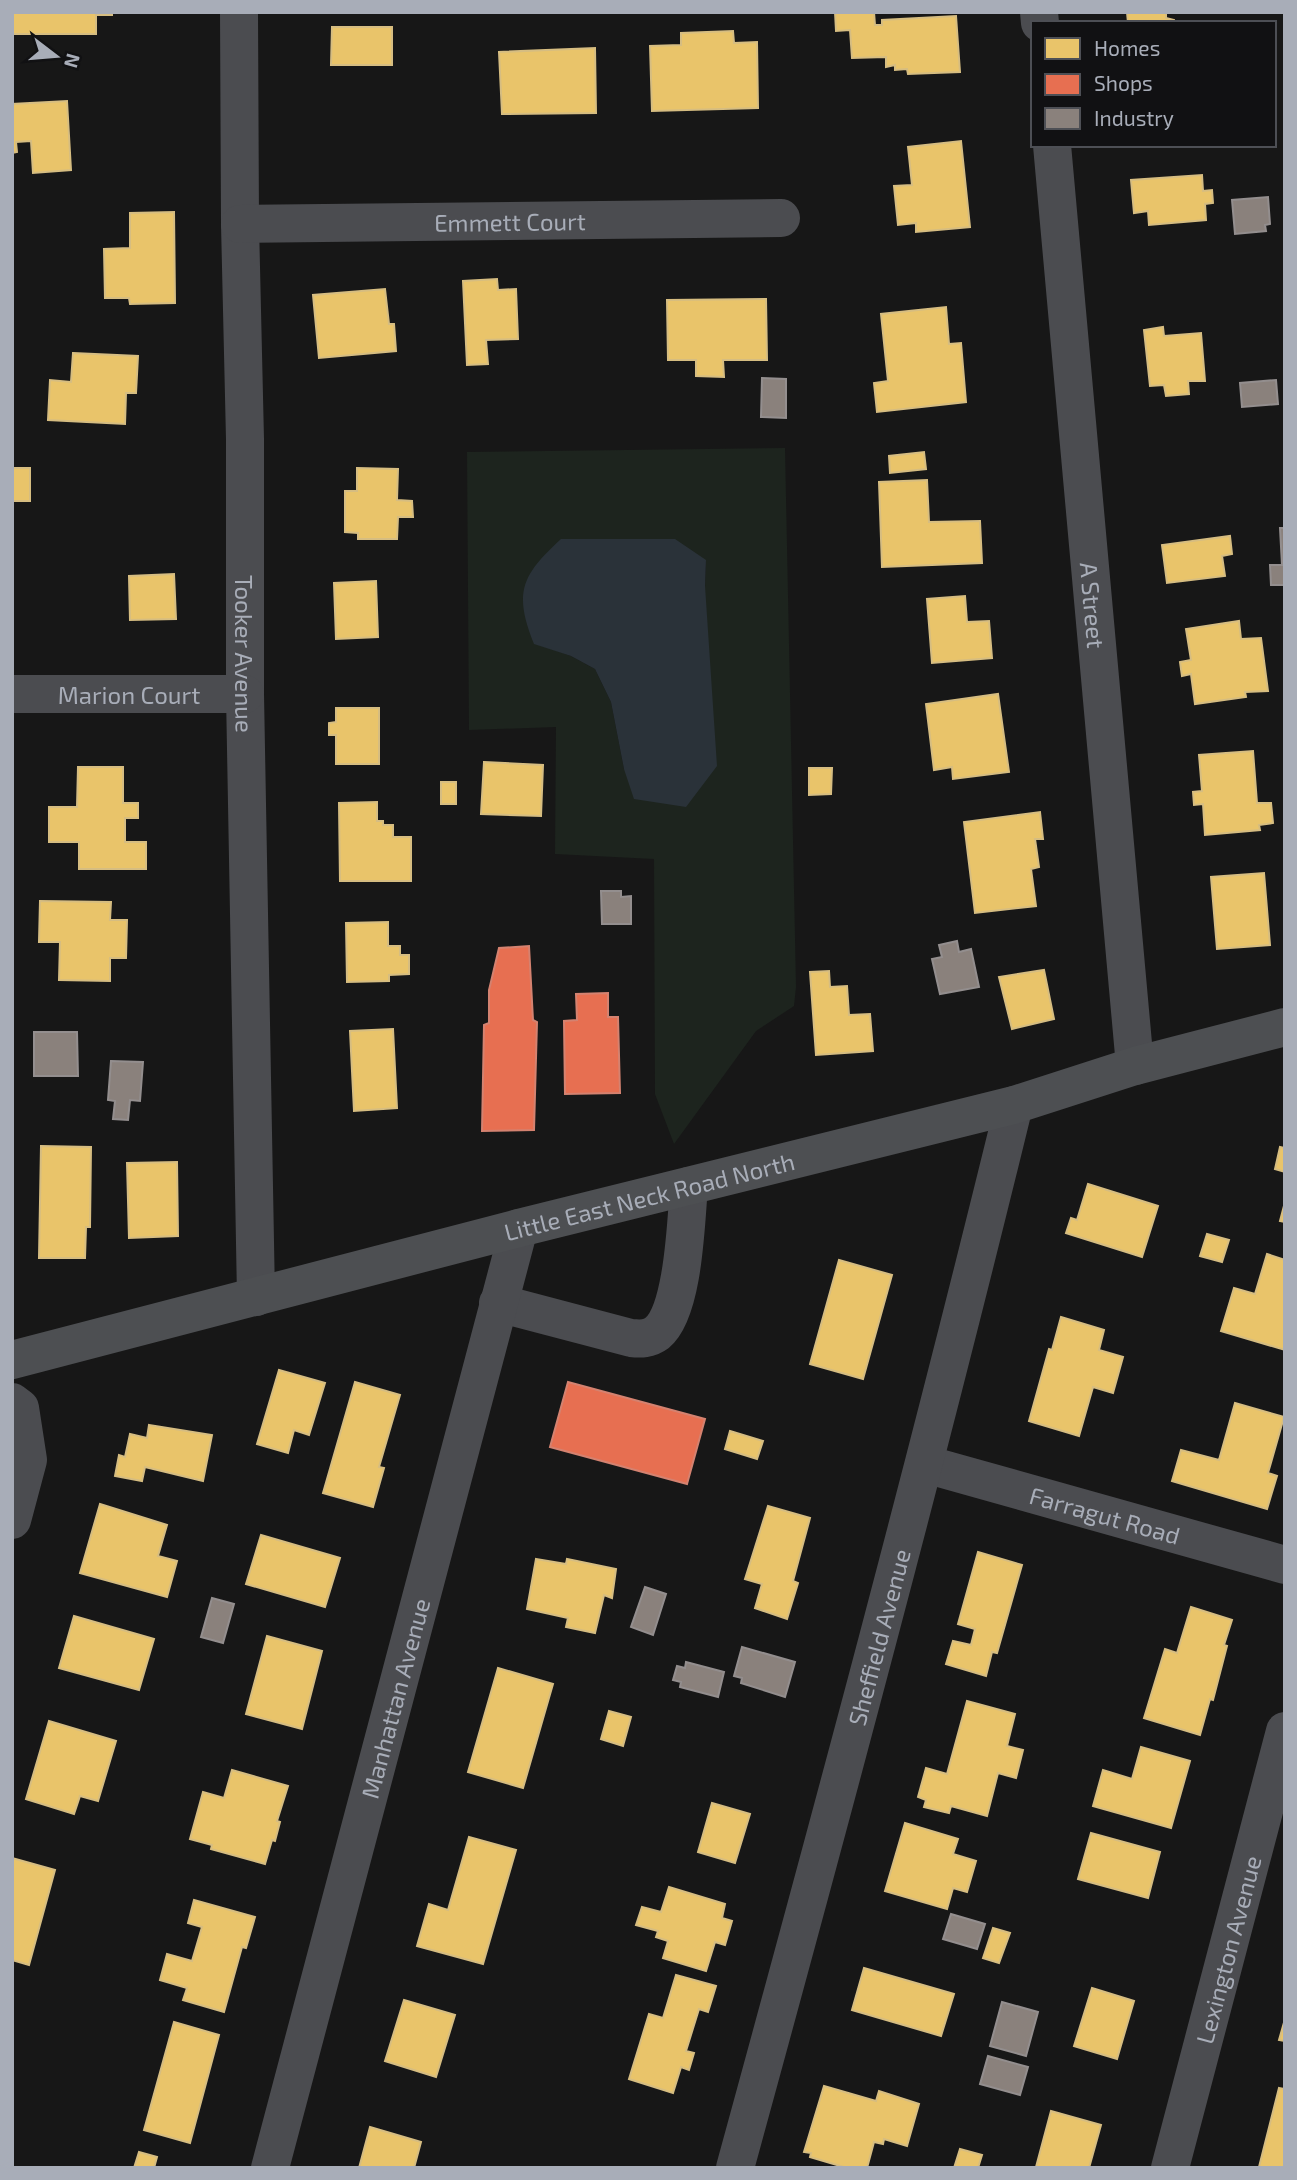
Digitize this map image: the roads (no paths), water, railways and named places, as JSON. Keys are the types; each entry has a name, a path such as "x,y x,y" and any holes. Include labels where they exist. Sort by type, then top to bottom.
{"main road":[{"name":"Little East Neck Road North","path":"12,1360 519,1228 1014,1105 1135,1066 1285,1027"}],"street":[{"name":"Tooker Avenue","path":"239,12 245,439 245,694 256,1297"},
{"name":"A Street","path":"1052,147 1135,1066"},
{"name":"Emmett Court","path":"240,224 780,218"},
{"name":"Marion Court","path":"12,694 245,694"},
{"name":"Sheffield Avenue","path":"735,2168 862,1705 1014,1105"},
{"path":"498,1303 631,1338 644,1339 658,1332 670,1314 681,1274 689,1185"},
{"name":"Manhattan Avenue","path":"270,2168 519,1228"},
{"path":"12,1402 20,1408 28,1460 12,1520"},
{"name":"Farragut Road","path":"925,1464 1285,1565"},
{"name":"Lexington Avenue","path":"1170,2168 1285,1731"}]}
